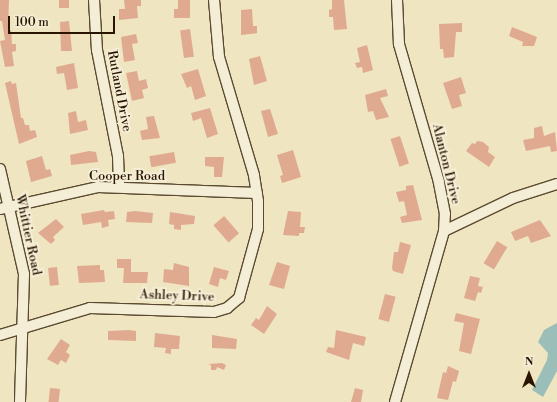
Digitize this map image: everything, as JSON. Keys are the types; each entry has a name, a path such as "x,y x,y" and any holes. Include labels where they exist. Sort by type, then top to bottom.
{"street":[{"name":"Rutland Drive","path":"94,0 97,50 118,156 119,187"},
{"name":"Ashley Drive","path":"0,336 90,308 214,312 227,308 239,298 258,229 257,193 220,57 214,0"},
{"name":"Alanton Drive","path":"395,402 444,231 443,200 399,44 397,0"},
{"name":"Whittier Road","path":"0,169 5,207 24,274 24,328 20,402"},
{"path":"444,231 513,198 557,184"},
{"name":"Cooper Road","path":"5,207 82,189 119,187 257,193"}],"water":[{"path":"557,323 557,371 543,397 532,390 547,360 548,353 538,342 544,330"}],"building":[{"path":"0,0 9,0 8,30 11,30 12,44 16,44 16,51 12,52 14,66 5,67 0,41 5,40 2,21 0,21"},
{"path":"59,0 69,0 69,8 59,8"},
{"path":"124,0 141,0 141,6 137,6 138,18 119,20 119,9 125,9"},
{"path":"178,0 190,0 190,18 174,18 174,9 178,9"},
{"path":"332,0 344,0 347,29 334,30 333,17 329,17 329,10 332,9"},
{"path":"252,9 253,26 257,26 257,33 241,35 241,10"},
{"path":"69,21 72,51 61,51 60,22"},
{"path":"462,23 462,32 456,32 454,57 444,58 443,49 440,49 439,24"},
{"path":"512,27 537,37 534,46 522,46 523,42 509,36"},
{"path":"190,29 194,57 184,58 180,30"},
{"path":"136,34 138,43 132,44 135,60 124,62 121,37"},
{"path":"367,45 373,70 363,73 362,67 357,68 355,63 360,62 357,48"},
{"path":"260,56 267,81 254,85 249,59"},
{"path":"74,63 78,88 67,90 64,73 57,74 56,67"},
{"path":"198,69 206,96 195,100 191,86 187,88 181,74"},
{"path":"137,71 139,81 146,79 148,88 142,90 144,98 132,101 126,73"},
{"path":"461,77 466,93 459,95 462,106 452,109 443,83"},
{"path":"11,81 12,84 16,83 21,118 23,118 25,125 29,125 30,131 35,130 37,137 19,144 5,83"},
{"path":"386,89 388,96 380,98 389,117 376,120 373,111 368,112 365,95"},
{"path":"210,108 218,134 207,138 201,118 193,121 191,113"},
{"path":"270,109 278,134 268,137 261,111"},
{"path":"76,111 78,122 86,120 88,130 70,134 68,113"},
{"path":"154,116 160,138 142,140 140,131 148,129 146,117"},
{"path":"542,126 544,136 555,132 557,151 551,152 550,146 526,151 523,140 534,138 534,128"},
{"path":"400,136 409,164 399,167 390,139"},
{"path":"477,141 483,142 489,147 488,152 495,157 489,167 466,151 472,143 475,144"},
{"path":"293,150 301,177 282,183 280,176 283,175 277,155"},
{"path":"89,151 96,152 98,162 71,165 70,155"},
{"path":"174,152 176,163 151,167 149,156"},
{"path":"42,156 46,170 50,169 52,176 31,182 26,161"},
{"path":"205,157 224,157 222,177 214,177 214,167 205,166"},
{"path":"413,185 422,220 402,223 400,217 407,215 404,201 399,202 396,192 406,190 406,186"},
{"path":"104,210 105,212 114,211 115,219 108,220 109,226 102,228 101,222 83,225 81,214"},
{"path":"135,211 153,213 152,223 126,222 127,212"},
{"path":"288,211 301,212 300,227 305,227 304,233 299,233 299,236 283,235"},
{"path":"170,212 195,216 194,224 181,225 181,230 174,229 174,225 169,224"},
{"path":"224,216 239,233 229,243 213,225"},
{"path":"56,219 64,227 53,237 55,240 51,244 38,233"},
{"path":"540,220 551,236 531,243 528,236 515,241 511,232"},
{"path":"497,241 507,247 494,269 484,263"},
{"path":"400,242 411,245 403,274 393,271 392,268 394,252 398,252"},
{"path":"117,259 131,259 131,272 148,272 147,283 123,283 124,268 117,268"},
{"path":"277,262 290,266 284,289 269,285"},
{"path":"174,263 189,267 189,286 163,282 164,269 173,270"},
{"path":"100,265 100,270 104,270 105,282 79,283 77,266"},
{"path":"57,267 59,285 50,286 48,268"},
{"path":"214,267 229,271 226,280 220,278 218,287 209,284"},
{"path":"470,276 480,278 478,286 483,287 481,293 478,292 475,301 464,298"},
{"path":"385,294 396,297 389,322 378,319"},
{"path":"267,306 277,314 264,334 251,325 256,318 259,320"},
{"path":"456,313 480,319 471,354 459,351 464,323 454,321"},
{"path":"336,330 366,337 364,346 353,343 349,360 326,352 328,347 334,348"},
{"path":"108,331 136,331 136,341 108,340"},
{"path":"155,333 180,336 179,349 171,349 171,354 165,353 166,348 154,347"},
{"path":"212,335 237,339 236,349 212,348"},
{"path":"61,339 70,345 66,352 70,355 66,363 61,360 58,365 47,359"},
{"path":"222,363 226,365 224,370 217,367 216,370 211,370 211,365 208,364"},
{"path":"448,366 459,371 456,382 453,381 448,400 437,398 443,372 446,373"},
{"path":"50,388 60,389 59,402 49,402"},
{"path":"355,388 363,390 361,402 351,402"}]}
